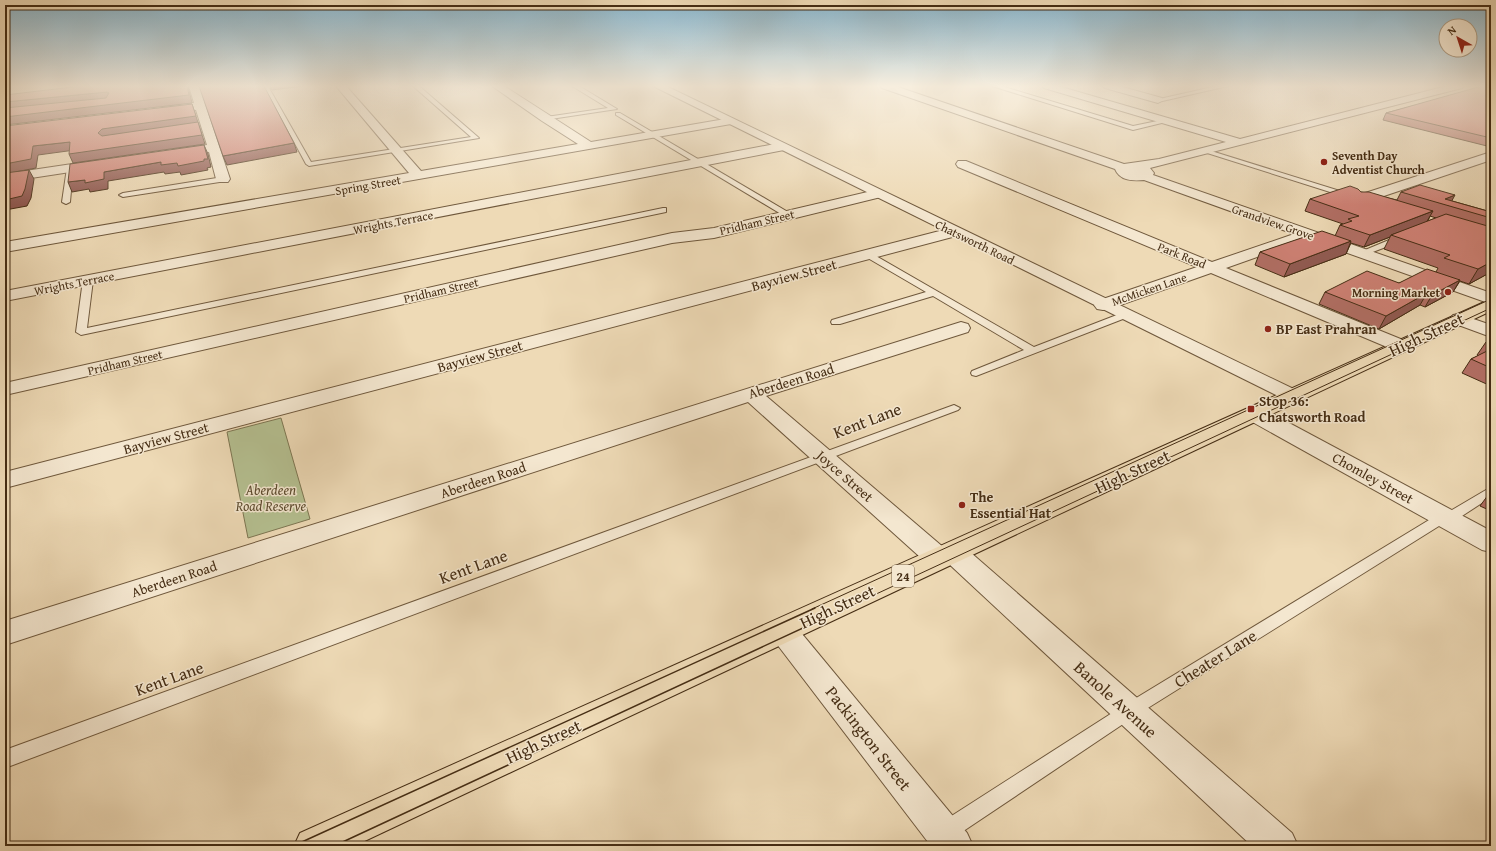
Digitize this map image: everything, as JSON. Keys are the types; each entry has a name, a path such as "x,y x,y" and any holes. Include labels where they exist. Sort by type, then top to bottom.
{"main road":[{"name":"High Street","path":"313,846 1255,414 1491,304"}],"street":[{"path":"203,126 214,148 223,179"},
{"path":"375,126 418,176"},
{"path":"557,126 590,146"},
{"name":"Spring Street","path":"5,247 705,126"},
{"name":"Chatsworth Road","path":"740,126 780,147 1103,305 1293,396"},
{"path":"1002,126 1127,168 1159,163 1303,126"},
{"path":"1183,126 1239,142"},
{"name":"Wrights Terrace","path":"5,296 780,147"},
{"path":"164,155 214,148"},
{"path":"1362,199 1491,156"},
{"path":"5,178 109,163"},
{"path":"1146,174 1159,163"},
{"name":"Park Road","path":"962,164 1401,346"},
{"name":"Grandview Grove","path":"1127,168 1120,171 1124,174 1138,177 1146,174 1308,234 1491,299"},
{"name":"Pridham Street","path":"5,388 664,240 714,233 876,194"},
{"name":"Bayview Street","path":"5,480 955,232"},
{"name":"McMicken Lane","path":"1103,305 1308,234"},
{"path":"1459,318 1491,331"},
{"name":"Aberdeen Road","path":"5,633 961,328"},
{"name":"Joyce Street","path":"751,394 824,457 946,556"},
{"name":"Chomley Street","path":"1255,414 1491,542"},
{"name":"Banole Avenue","path":"946,556 1129,711 1279,846"},
{"name":"Packington Street","path":"783,631 949,839"}],"lane":[{"path":"287,126 309,164 476,138 462,126"},
{"path":"638,126 789,215"},
{"path":"1125,126 1133,128 1144,126"},
{"path":"1206,151 1376,203"},
{"path":"66,202 70,168"},
{"path":"123,195 223,179"},
{"path":"88,280 81,332 663,210"},
{"path":"1362,253 1411,234"},
{"path":"869,255 1033,351"},
{"path":"836,322 934,293"},
{"path":"976,373 1125,315"},
{"name":"Kent Lane","path":"5,759 954,408"},
{"name":"Cheater Lane","path":"949,839 1129,711 1434,523 1457,513 1491,491"}],"green space":[{"name":"Aberdeen Road Reserve","path":"281,418 310,519 248,538 227,432"}],"building":[{"path":"5,126 126,126 102,129 98,133 102,136 173,126 199,126 202,135 69,154 70,142 33,146 31,159 5,164"},
{"path":"213,126 285,126 294,143 223,156"},
{"path":"1439,126 1491,126 1491,138"},
{"path":"204,145 208,159 204,159 204,161 178,166 177,163 161,165 161,162 104,172 104,179 85,183 85,180 68,182 70,164"},
{"path":"29,170 22,196 5,200 5,173"},
{"path":"1420,185 1455,195 1445,199 1491,212 1491,218 1401,192"},
{"path":"1350,186 1361,192 1369,192 1433,211 1370,235 1340,225 1352,221 1348,219 1359,216 1310,199"},
{"path":"1446,214 1491,227 1491,262 1478,269 1444,258 1450,255 1391,235"},
{"path":"1322,231 1351,241 1290,264 1260,252"},
{"path":"1427,269 1460,280 1432,295 1427,293 1386,316 1325,292 1367,271 1399,283"},
{"path":"1491,349 1491,368 1471,359"}],"tram line":[{"path":"812,609 1491,299"},
{"path":"844,609 1491,308"},
{"path":"293,846 815,608"},
{"path":"334,846 846,608"}],"place":[{"name":"Seventh Day Adventist Church","path":"1324,162"},
{"name":"Morning Market","path":"1448,292"},
{"name":"BP East Prahran","path":"1268,329"},
{"name":"Stop 36: Chatsworth Road","path":"1251,409"},
{"name":"The Essential Hat","path":"962,505"}]}
